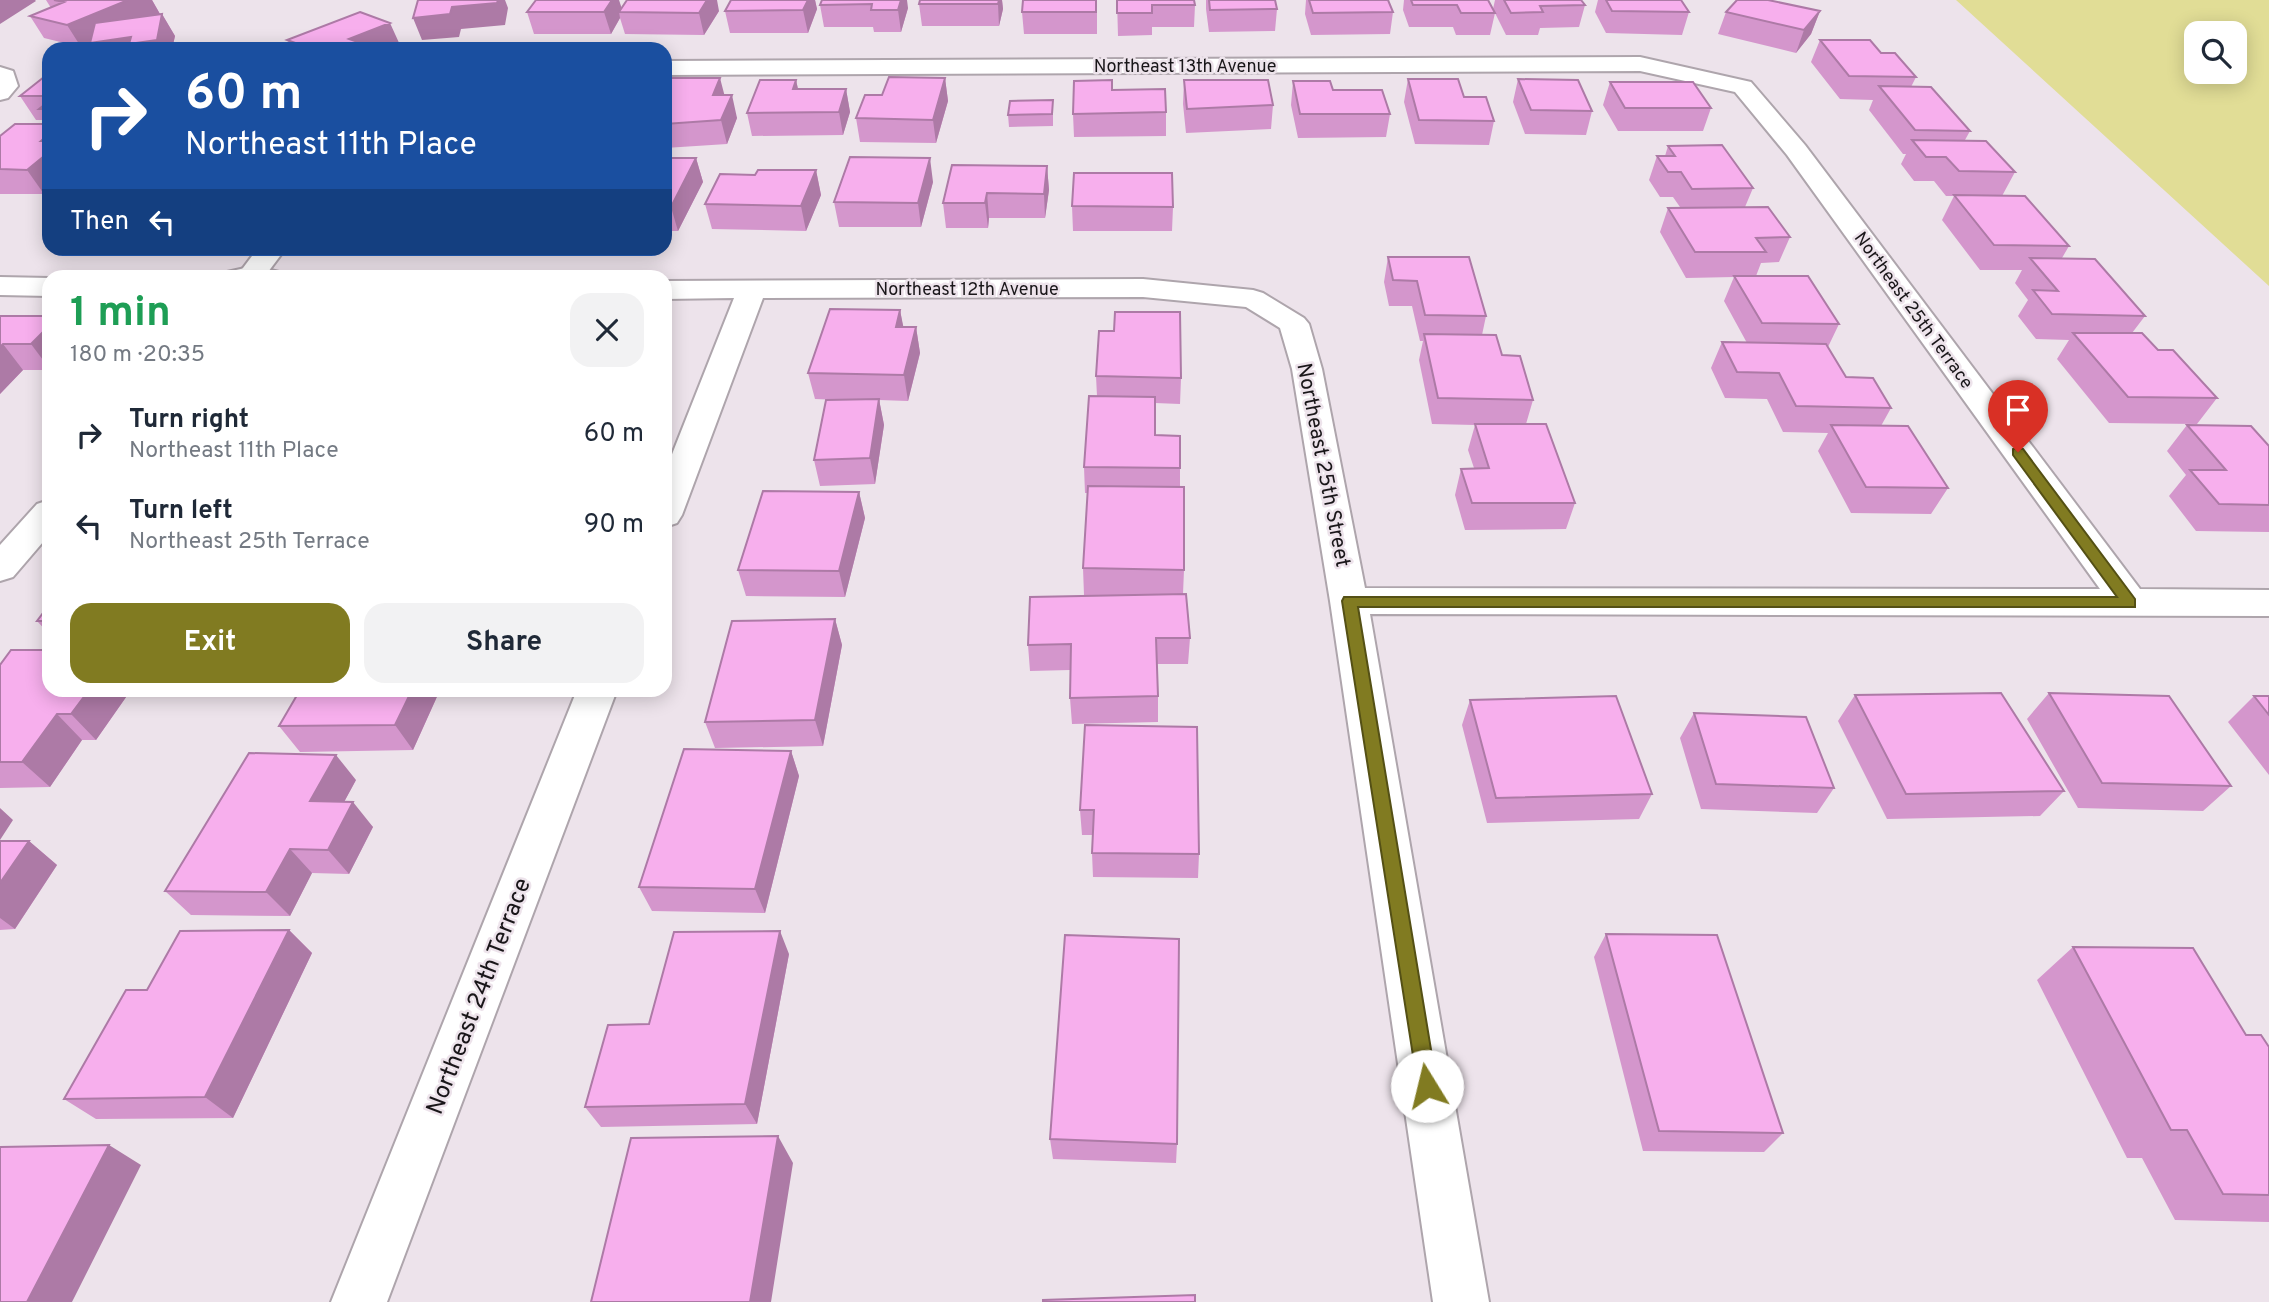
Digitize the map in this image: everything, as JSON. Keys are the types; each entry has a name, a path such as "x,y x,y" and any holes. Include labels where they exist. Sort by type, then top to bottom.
{"street":[{"name":"Northeast 13th Avenue","path":"672,68 1640,64 1703,78"},
{"name":"Northeast 25th Terrace","path":"1703,78 1743,87 1796,150 2130,603"},
{"path":"0,286 42,287"},
{"name":"Northeast 12th Avenue","path":"672,290 1143,288 1253,299 1266,307"},
{"path":"672,497 752,290"},
{"name":"Northeast 25th Street","path":"1266,307 1294,324 1307,369 1349,601 1461,1302"},
{"path":"0,568 42,520"},
{"path":"1349,601 2269,603"},
{"name":"Northeast 24th Terrace","path":"359,1302 594,697"}],"shaded area":[{"path":"1956,0 2269,0 2269,286"}],"building":[{"path":"54,0 128,0 67,25 30,16 64,2"},
{"path":"418,0 498,0 497,3 452,7 450,14 413,18"},
{"path":"536,0 612,0 604,12 527,12"},
{"path":"627,0 707,0 699,13 619,12"},
{"path":"731,0 808,0 803,10 725,11"},
{"path":"822,0 901,0 898,10 871,10 872,4 820,5"},
{"path":"920,0 999,0 998,4 919,4"},
{"path":"1023,0 1096,0 1096,12 1022,12"},
{"path":"1117,0 1194,0 1195,5 1152,5 1152,13 1117,13"},
{"path":"1209,0 1275,0 1277,9 1210,10"},
{"path":"1309,0 1388,0 1393,12 1313,13"},
{"path":"1411,0 1488,0 1495,13 1461,13 1457,5 1413,5"},
{"path":"1504,0 1581,0 1585,5 1540,6 1543,12 1511,13"},
{"path":"1606,0 1681,0 1689,12 1612,11"},
{"path":"1737,0 1768,0 1820,11 1804,30 1726,12"},
{"path":"360,12 390,23 349,39 358,42 287,40"},
{"path":"162,14 157,40 143,42 130,42 131,37 90,42 95,23"},
{"path":"1820,40 1870,40 1881,53 1895,53 1916,77 1849,76"},
{"path":"889,77 945,78 933,120 856,118 865,95 882,95"},
{"path":"672,78 720,78 713,95 732,95 721,120 672,124"},
{"path":"42,79 42,96 20,96"},
{"path":"1408,79 1458,79 1464,97 1486,97 1494,121 1419,120"},
{"path":"1518,79 1578,80 1592,111 1531,110"},
{"path":"760,80 796,80 793,89 846,89 839,112 747,113"},
{"path":"1112,80 1112,90 1165,89 1166,112 1073,114 1074,81"},
{"path":"1184,80 1268,80 1273,105 1187,109"},
{"path":"1293,81 1330,81 1333,90 1382,90 1390,114 1300,114"},
{"path":"1610,82 1693,82 1711,108 1625,108"},
{"path":"1879,86 1931,87 1970,131 1915,130"},
{"path":"1053,100 1052,114 1008,115 1010,101"},
{"path":"15,124 42,124 42,158 27,170 0,169 0,136"},
{"path":"1912,140 1986,141 2015,172 1959,171 1946,157 1926,157"},
{"path":"1722,145 1753,188 1692,189 1681,172 1668,172 1657,156 1675,156 1668,146"},
{"path":"850,157 930,158 918,203 834,202"},
{"path":"672,158 696,158 672,205"},
{"path":"952,165 1047,166 1044,194 987,193 985,203 943,203"},
{"path":"758,170 816,170 801,206 705,204 720,174 755,175"},
{"path":"1074,173 1172,173 1173,207 1072,206"},
{"path":"1954,195 2025,196 2069,246 1994,245"},
{"path":"1768,207 1790,237 1756,238 1766,252 1695,252 1668,208"},
{"path":"1388,257 1469,257 1486,316 1425,315 1417,281 1393,280"},
{"path":"2030,258 2095,259 2145,316 2052,314 2033,290 2058,291"},
{"path":"1734,276 1808,276 1839,324 1762,323"},
{"path":"830,309 900,310 896,327 916,327 904,375 808,373"},
{"path":"1115,312 1180,312 1181,378 1096,376 1099,331 1114,331"},
{"path":"0,316 42,316 42,333 31,344 3,344 0,347"},
{"path":"2073,333 2142,333 2158,350 2173,350 2217,398 2128,397"},
{"path":"1424,334 1496,335 1502,355 1520,356 1533,400 1438,398"},
{"path":"1722,342 1826,344 1846,377 1873,378 1891,408 1796,406 1779,373 1737,372"},
{"path":"1089,396 1155,397 1155,435 1180,436 1180,468 1084,467"},
{"path":"879,399 870,458 814,460 826,400"},
{"path":"1475,424 1546,424 1575,503 1472,503 1461,469 1489,468"},
{"path":"1831,425 1908,426 1948,488 1866,487"},
{"path":"2187,425 2251,426 2269,446 2269,505 2219,504 2190,470 2226,470"},
{"path":"1088,486 1184,487 1184,570 1083,568"},
{"path":"763,491 859,492 839,571 738,570"},
{"path":"1186,594 1190,638 1156,638 1158,696 1070,698 1071,644 1028,645 1030,597"},
{"path":"835,619 815,720 705,722 732,621"},
{"path":"11,650 42,650 42,697 84,697 71,714 57,714 22,762 0,762 0,665"},
{"path":"2001,693 2064,791 1906,794 1855,695"},
{"path":"2049,693 2169,696 2231,786 2102,783"},
{"path":"1616,696 1652,794 1496,798 1470,700"},
{"path":"2254,696 2269,696 2269,715"},
{"path":"296,697 409,697 395,725 279,726"},
{"path":"1694,713 1806,717 1834,788 1716,784"},
{"path":"1085,725 1197,727 1199,854 1092,853 1094,810 1080,810"},
{"path":"684,749 791,751 755,889 639,887"},
{"path":"249,753 336,755 310,801 353,802 328,850 290,849 266,892 165,891"},
{"path":"0,841 29,841 0,883"},
{"path":"289,930 205,1097 64,1099 126,990 147,990 180,931"},
{"path":"780,931 745,1104 585,1107 608,1025 649,1024 674,932"},
{"path":"1606,934 1717,935 1783,1133 1659,1131"},
{"path":"1065,935 1179,939 1177,1144 1050,1139"},
{"path":"2073,947 2193,948 2246,1035 2261,1035 2269,1047 2269,1195 2223,1194 2187,1130 2171,1130"},
{"path":"778,1136 750,1302 591,1302 631,1138"},
{"path":"109,1145 27,1302 0,1302 0,1147"},
{"path":"1195,1295 1195,1302 1043,1302 1043,1300"}],"route":[{"path":"1427,1086 1349,601 2130,603 2018,452"}]}
